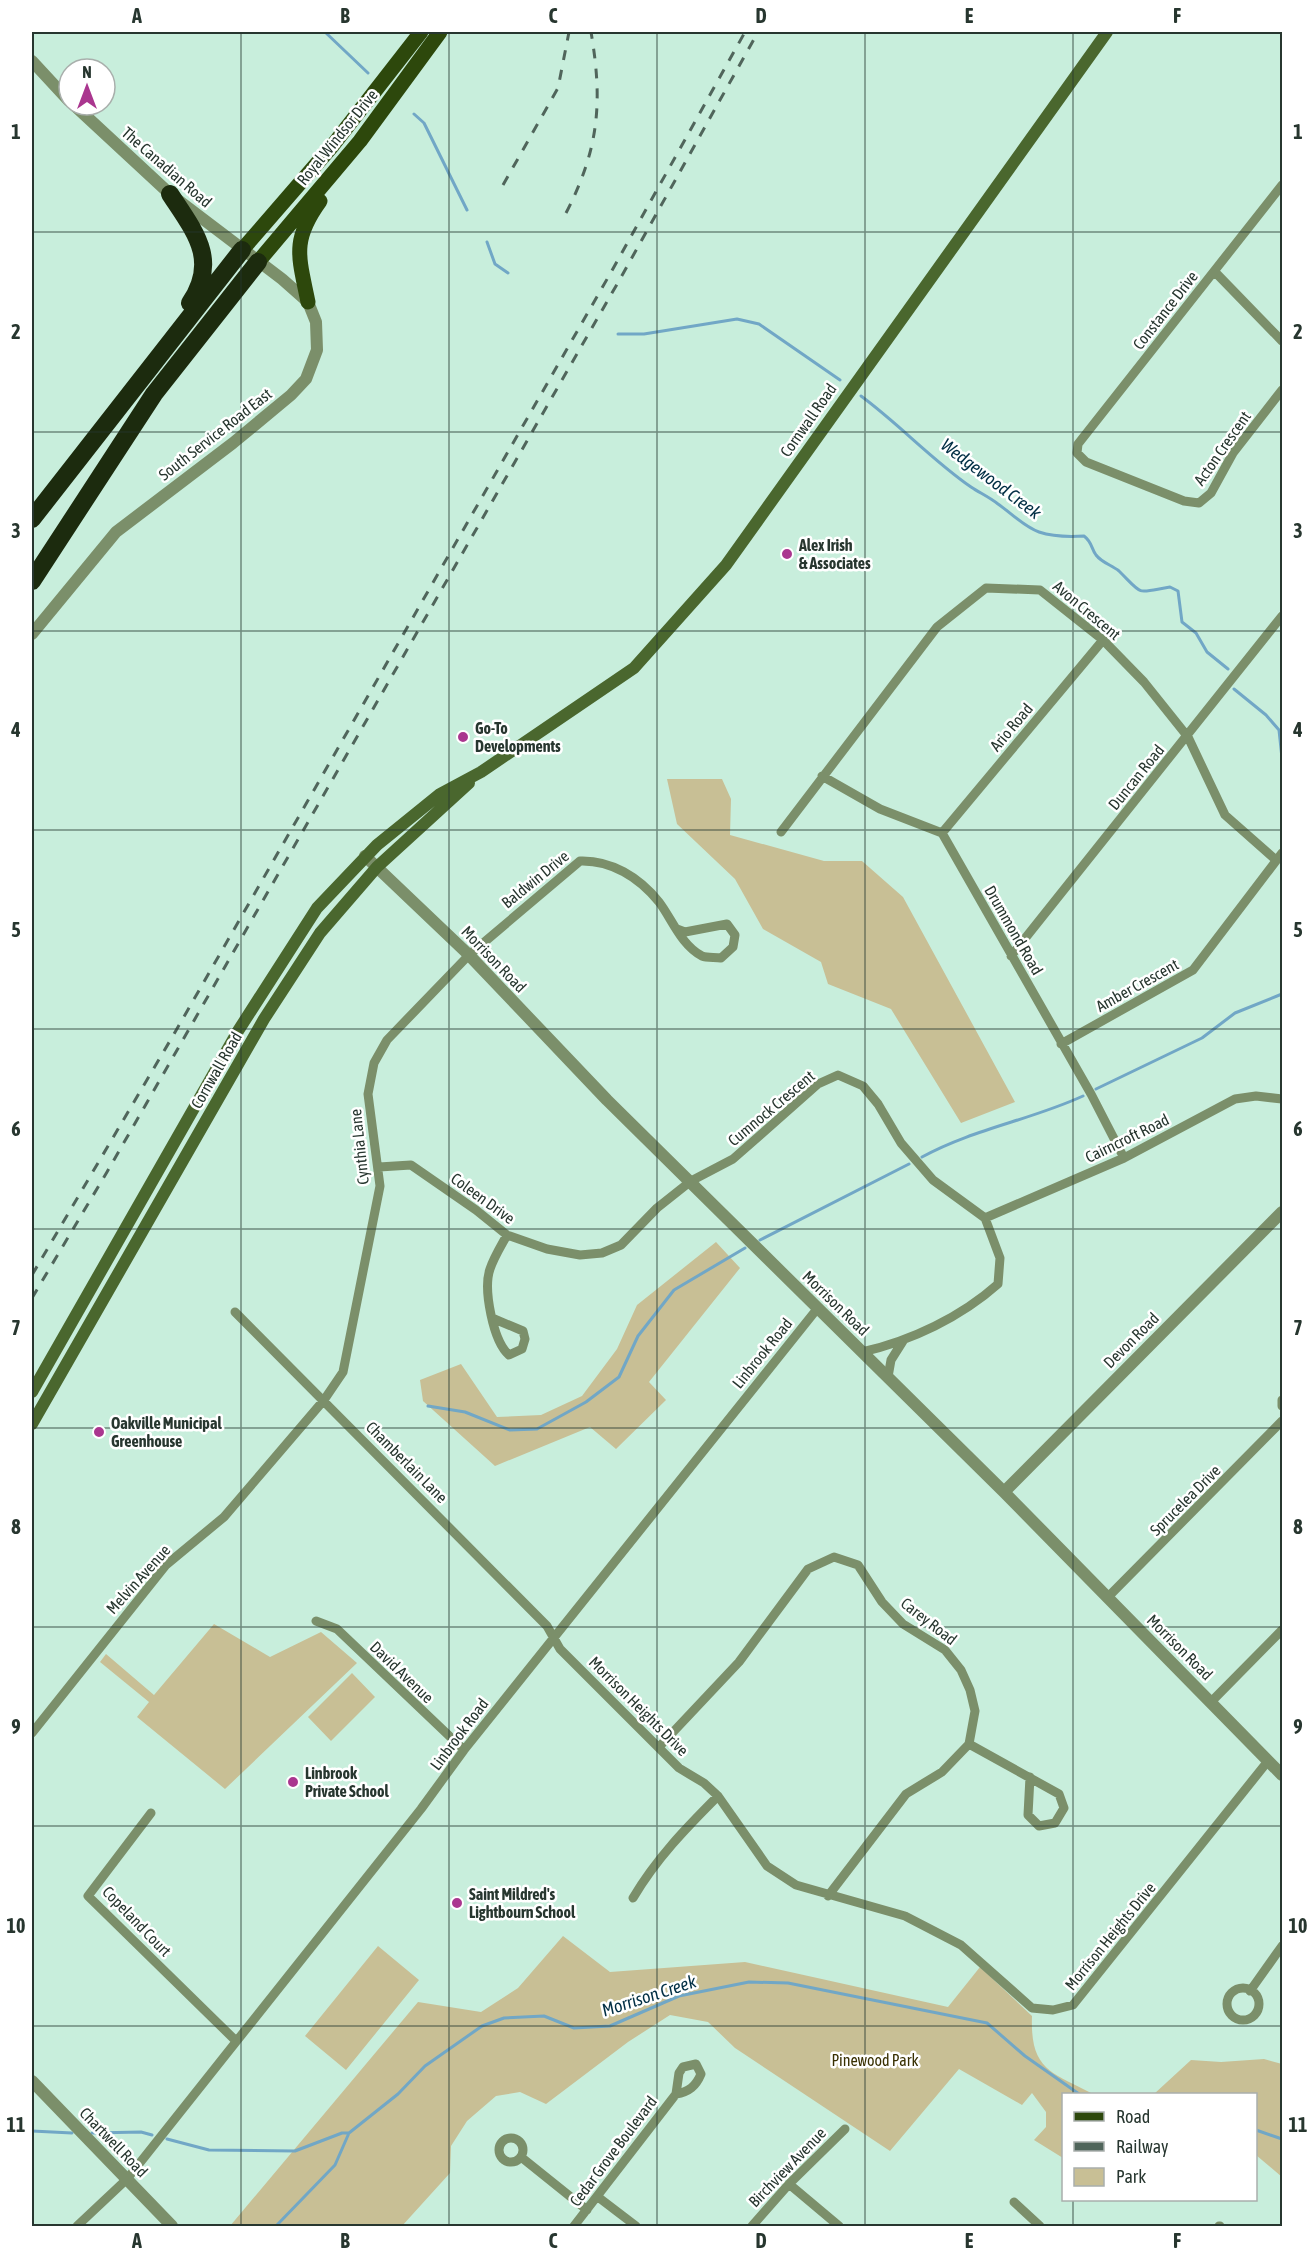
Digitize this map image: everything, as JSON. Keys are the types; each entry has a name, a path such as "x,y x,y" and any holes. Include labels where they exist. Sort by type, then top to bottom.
{"highway":[{"path":"166,347 175,327 200,290 204,274 203,254 197,235 170,195"},
{"path":"32,519 242,250"},
{"path":"32,581 154,394 258,262"}],"main road":[{"name":"Royal Windsor Drive","path":"242,250 333,145 421,32"},
{"name":"Royal Windsor Drive","path":"258,262 360,141 440,32"},
{"name":"Cornwall Road","path":"32,1392 232,1041 317,908 365,856 440,795 481,772 634,668 726,565 1107,32"},
{"path":"308,302 298,259 298,240 310,215 356,154 360,141"},
{"name":"Cornwall Road","path":"32,1424 270,1010 320,933 377,867 481,772"}],"street":[{"path":"32,62 57,88"},
{"name":"The Canadian Road","path":"87,117 170,195 242,250"},
{"name":"Constance Drive","path":"1079,456 1078,444 1282,185"},
{"path":"242,250 308,302"},
{"path":"1215,272 1282,341"},
{"name":"South Service Road East","path":"32,634 116,532 233,443 291,395 306,379 315,362 318,336 308,302"},
{"name":"Acton Crescent","path":"1079,456 1086,462 1184,501 1199,503 1211,493 1233,453 1282,390"},
{"name":"Avon Crescent","path":"782,832 822,776 937,627 986,588 1040,590 1103,640 1144,682 1188,737 1225,815 1280,857"},
{"name":"Duncan Road","path":"1011,956 1188,737 1282,616"},
{"name":"Ario Road","path":"942,833 1103,640"},
{"path":"822,776 880,808 942,833"},
{"name":"Drummond Road","path":"942,833 1124,1158"},
{"name":"Morrison Road","path":"365,856 469,955 607,1100 1004,1492 1282,1775"},
{"name":"Amber Crescent","path":"1061,1044 1193,970 1280,857"},
{"name":"Baldwin Drive","path":"469,955 580,861 597,860 625,871 659,902 686,943 703,956 721,958 733,947 735,935 727,924 685,932 677,929"},
{"name":"Cynthia Lane","path":"324,1400 343,1372 346,1361 380,1186 368,1094 374,1063 387,1040 469,955"},
{"name":"Cumnock Crescent","path":"691,1181 733,1159 818,1084 838,1075 863,1086 878,1104 901,1143 933,1180 985,1218"},
{"name":"Cairncroft Road","path":"985,1218 1124,1158 1235,1099 1256,1096 1282,1099"},
{"name":"Coleen Drive","path":"379,1167 411,1165 476,1210 507,1235 547,1249 580,1255 602,1252 621,1245 657,1208 691,1181"},
{"name":"Devon Road","path":"1004,1492 1282,1212"},
{"path":"862,1352 903,1341 976,1304 998,1284 1000,1258 985,1218"},
{"path":"492,1318 489,1271 507,1235"},
{"name":"Linbrook Road","path":"77,2226 127,2179 418,1812 464,1750 817,1309"},
{"name":"Chamberlain Lane","path":"235,1312 547,1626 554,1637"},
{"path":"888,1377 891,1360 903,1341"},
{"name":"Melvin Avenue","path":"32,1733 166,1565 224,1517 324,1400"},
{"path":"1282,1400 1282,1406"},
{"name":"Sprucelea Drive","path":"1107,1598 1282,1421"},
{"name":"Carey Road","path":"659,1747 739,1662 808,1569 834,1557 858,1565 882,1602 903,1624 945,1650 961,1670 970,1690 975,1711 969,1744"},
{"name":"David Avenue","path":"316,1621 337,1629 464,1750"},
{"path":"1211,1702 1282,1630"},
{"name":"Morrison Heights Drive","path":"554,1637 560,1649 679,1768 704,1783 718,1796 767,1866 796,1885 828,1896 905,1916 961,1945 1032,2008 1053,2010 1073,2005 1268,1761"},
{"path":"828,1896 906,1794 942,1772 969,1744 1030,1777 1062,1798 1064,1808 1055,1823 1038,1826 1028,1815 1030,1777"},
{"path":"633,1898 649,1872 671,1844 718,1796"},
{"name":"Copeland Court","path":"151,1813 88,1896 235,2040"},
{"path":"1250,1991 1282,1946"},
{"name":"Chartwell Road","path":"32,2081 172,2226"},
{"name":"Cedar Grove Boulevard","path":"574,2226 676,2094"},
{"name":"Birchview Avenue","path":"752,2226 789,2184 845,2129"},
{"path":"521,2157 587,2210"},
{"path":"789,2184 839,2226"},
{"path":"598,2197 636,2226"},
{"path":"1014,2202 1040,2226"}],"green space":[{"path":"667,779 722,779 731,799 730,835 824,861 862,861 903,897 1015,1102 961,1123 891,1009 828,984 821,962 763,929 735,879 677,824"},
{"path":"716,1242 740,1268 649,1382 666,1400 616,1449 590,1427 495,1466 423,1401 420,1380 461,1364 497,1417 541,1415 582,1396 617,1349 637,1305"},
{"path":"214,1624 270,1657 321,1632 357,1663 225,1789 137,1717 149,1702 100,1662 106,1654 154,1695"},
{"path":"352,1673 375,1697 331,1741 308,1717"},
{"name":"Pinewood Park","path":"563,1936 610,1972 745,1962 948,2007 980,1967 1032,2016 1035,2048 1039,2059 1046,2067 1091,2093 1062,2093 1062,2157 1034,2140 1046,2127 1046,2112 1032,2093 1022,2105 959,2069 890,2151 735,2048 708,2022 670,2015 628,2042 546,2104 520,2092 496,2096 467,2121 451,2146 450,2173 402,2226 230,2226 418,2002 481,2012 518,1988"},
{"path":"378,1946 419,1980 346,2070 305,2036"},
{"path":"1264,2059 1282,2064 1282,2177 1257,2156 1257,2093 1155,2093 1191,2060 1221,2062"}],"waterway":[{"name":"Wedgewood Creek","path":"325,32 368,73"},
{"name":"Wedgewood Creek","path":"414,114 424,123 467,210"},
{"name":"Wedgewood Creek","path":"487,242 495,264 508,273"},
{"name":"Wedgewood Creek","path":"618,334 644,334 737,319 759,324 840,380"},
{"name":"Wedgewood Creek","path":"861,396 971,487 1028,527 1050,535 1084,536 1098,558 1119,571 1141,591 1170,587 1178,591 1182,622 1196,633 1207,652 1228,669"},
{"name":"Wedgewood Creek","path":"1234,689 1266,715 1279,730 1282,758"},
{"path":"1096,1089 1202,1038 1235,1013 1282,994"},
{"path":"922,1157 961,1139 1083,1096"},
{"path":"760,1240 909,1164"},
{"path":"428,1406 465,1412 510,1430 537,1429 586,1402 619,1377 638,1336 674,1290 745,1248"},
{"name":"Morrison Creek","path":"276,2226 335,2165 349,2133 398,2094 425,2066 482,2026 504,2018 544,2016 574,2028 610,2026 679,1996 749,1982 788,1983 987,2023 1025,2056 1078,2093"},
{"name":"Morrison Creek","path":"1257,2130 1282,2139"},
{"path":"32,2131 72,2133"},
{"path":"92,2133 141,2132 152,2135"},
{"path":"167,2139 209,2150 295,2151 342,2133 349,2133"}],"railway":[{"path":"503,185 558,88 569,32"},
{"path":"566,213 586,168 595,125 597,81 591,32"},
{"path":"32,1275 174,1034 610,274 745,32"},
{"path":"32,1298 107,1172 620,279 758,32"}],"place":[{"name":"Alex Irish & Associates","path":"787,554"},
{"name":"Go-To Developments","path":"463,737"},
{"name":"Oakville Municipal Greenhouse","path":"99,1432"},
{"name":"Linbrook Private School","path":"293,1782"},
{"name":"Saint Mildred's Lightbourn School","path":"457,1903"}]}
